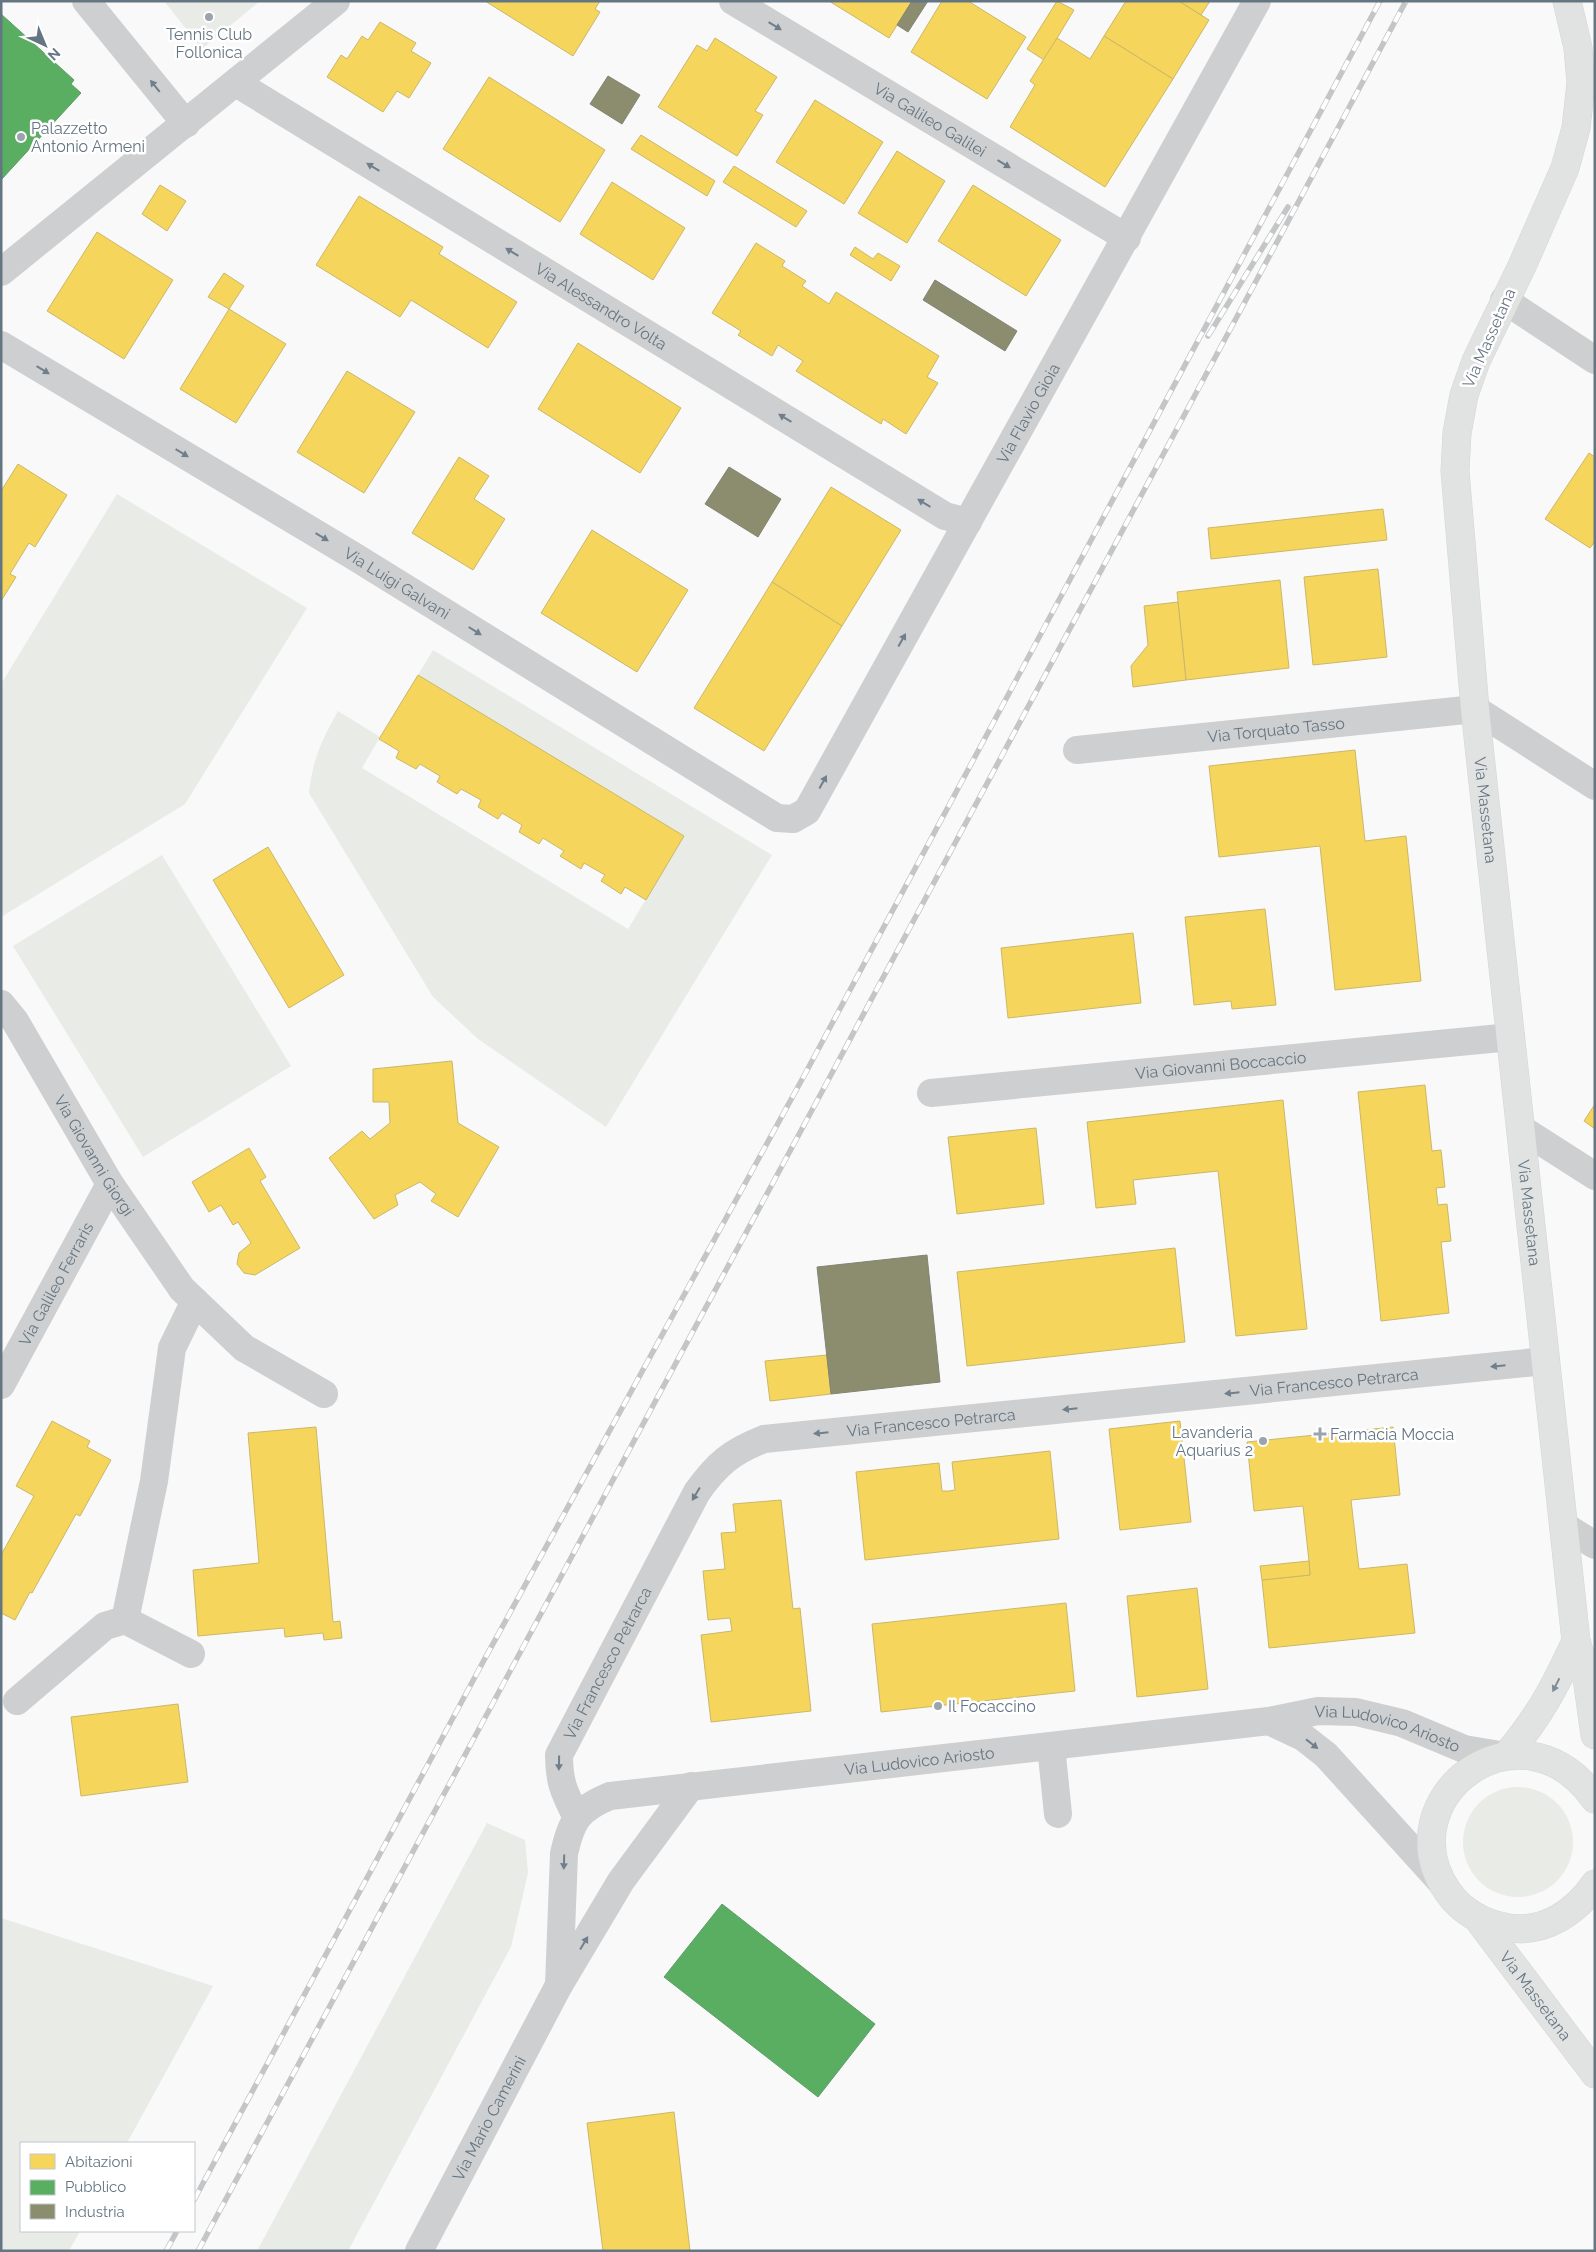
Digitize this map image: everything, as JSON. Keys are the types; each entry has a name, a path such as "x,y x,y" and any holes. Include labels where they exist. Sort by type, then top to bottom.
{"main road":[{"name":"Via Massetana","path":"1567,1 1578,48 1581,83 1576,128 1565,168 1504,300 1464,395 1455,471 1475,709 1576,1641 1587,1678 1595,1736"},
{"name":"Via Massetana","path":"1506,1756 1530,1728 1548,1700 1576,1641"},
{"name":"Via Massetana","path":"1595,1799 1578,1778 1567,1769 1548,1760 1527,1756 1506,1756 1474,1768 1456,1782 1443,1799 1435,1820 1432,1842 1435,1864 1443,1884 1464,1910 1478,1919 1496,1926 1515,1929 1553,1922 1570,1912 1584,1899 1595,1884"},
{"name":"Via Massetana","path":"1478,1919 1595,2074"}],"street":[{"path":"86,1 186,124"},
{"path":"1,272 336,1"},
{"name":"Via Galileo Galilei","path":"733,1 1127,238"},
{"name":"Via Flavio Gioia","path":"793,819 807,811 1257,1"},
{"name":"Via Alessandro Volta","path":"236,83 945,516 968,522"},
{"path":"1504,300 1595,360"},
{"name":"Via Luigi Galvani","path":"1,344 344,550 777,818 793,819"},
{"path":"1475,709 1595,786"},
{"name":"Via Torquato Tasso","path":"1078,750 1475,709"},
{"name":"Via Giovanni Giorgi","path":"1,1004 15,1021 110,1184 182,1289 244,1348 324,1394"},
{"name":"Via Giovanni Boccaccio","path":"931,1093 1510,1037"},
{"path":"1520,1128 1595,1176"},
{"name":"Via Galileo Ferraris","path":"1,1385 110,1184"},
{"path":"125,1620 154,1481 172,1348 195,1301"},
{"name":"Via Francesco Petrarca","path":"576,1816 562,1789 559,1774 560,1755 697,1492 712,1470 726,1457 744,1446 764,1439 1546,1361"},
{"path":"1564,1526 1595,1545"},
{"path":"17,1701 105,1626 125,1620 191,1654"},
{"name":"Via Ludovico Ariosto","path":"576,1816 594,1802 610,1796 1269,1721 1318,1711 1356,1712 1402,1723 1464,1749 1506,1756"},
{"name":"Via Ludovico Ariosto","path":"1269,1721 1303,1737 1326,1755 1443,1884"},
{"path":"1051,1746 1058,1814"},
{"name":"Via Mario Camerini","path":"419,2251 560,1985 621,1881 691,1786"},
{"name":"Via Mario Camerini","path":"560,1985 564,1854 568,1833 576,1816"}],"shaded area":[{"name":"Tennis Club Follonica","path":"164,1 260,1 202,49"},
{"path":"117,494 307,608 185,804 1,917 1,684"},
{"path":"433,650 772,855 606,1127 478,1039 433,997 309,793 315,760 322,741 338,711 380,737 362,768 628,929 684,836 418,675"},
{"path":"162,855 291,1066 143,1157 13,946"},
{"path":"1518,1787 1529,1788 1539,1792 1557,1803 1568,1821 1572,1831 1572,1853 1568,1863 1557,1881 1539,1892 1529,1896 1518,1897 1507,1896 1497,1892 1479,1881 1468,1863 1464,1853 1463,1842 1464,1831 1468,1821 1479,1803 1497,1792 1507,1788"},
{"path":"487,1823 525,1840 528,1873 511,1947 348,2251 257,2251"},
{"path":"1,1918 213,1986 128,2142 20,2142 20,2232 79,2232 69,2251 1,2251"}],"building: Abitazioni":[{"path":"485,1 600,1 595,9 600,12 573,56"},
{"path":"829,1 912,1 889,38"},
{"path":"942,1 968,1 1026,37 987,99 911,52"},
{"path":"1057,1 1074,10 1044,60 1027,49"},
{"path":"1126,1 1179,1 1209,20 1173,79 1104,36"},
{"path":"1179,1 1210,1 1201,15"},
{"path":"380,22 416,43 411,51 431,63 409,98 397,91 383,112 327,77 341,55 347,59 362,36 368,40"},
{"path":"1104,36 1173,79 1105,187 1010,127 1035,85 1030,81 1057,38 1090,59"},
{"path":"715,38 777,77 755,111 763,115 737,156 658,107 697,45 707,51"},
{"path":"489,77 605,150 560,222 443,149"},
{"path":"815,100 883,142 844,204 776,162"},
{"path":"641,135 715,181 707,196 631,149"},
{"path":"897,151 945,181 907,243 858,213"},
{"path":"734,166 807,211 796,227 723,182"},
{"path":"612,182 685,228 653,280 580,234"},
{"path":"160,185 186,201 167,231 142,214"},
{"path":"973,185 1061,240 1026,296 938,241"},
{"path":"359,196 443,247 439,254 517,302 488,348 411,300 400,317 316,265"},
{"path":"97,232 173,280 124,359 47,311"},
{"path":"756,243 785,261 782,266 806,281 802,286 829,304 836,292 939,356 927,377 938,383 906,434 883,419 881,424 796,371 803,361 778,345 772,356 738,335 741,331 712,313"},
{"path":"855,247 873,259 878,253 900,266 891,281 850,255"},
{"path":"224,273 244,286 229,309 208,297"},
{"path":"229,309 286,344 236,423 180,389"},
{"path":"578,343 681,408 640,473 538,409"},
{"path":"347,371 415,412 364,493 297,452"},
{"path":"1589,453 1595,457 1595,541 1590,548 1545,519"},
{"path":"459,457 489,476 474,499 505,519 473,570 412,533"},
{"path":"18,464 67,495 35,547 29,543 10,574 16,577 1,601 1,491"},
{"path":"831,487 901,530 842,626 772,582"},
{"path":"1383,509 1387,540 1211,559 1208,528"},
{"path":"592,530 688,590 637,672 541,613"},
{"path":"1378,569 1387,657 1313,665 1304,577"},
{"path":"1280,580 1289,668 1186,680 1177,592"},
{"path":"772,582 842,626 764,751 694,708"},
{"path":"1178,602 1186,680 1133,687 1131,666 1148,645 1144,606"},
{"path":"418,675 684,836 646,900 625,887 621,894 601,881 605,875 584,863 581,869 560,856 564,851 543,838 539,844 519,832 522,825 502,813 498,819 478,807 481,800 461,789 457,794 437,782 440,776 420,764 416,769 396,758 399,751 379,739"},
{"path":"1355,750 1365,841 1406,836 1421,981 1335,990 1320,846 1219,857 1209,766"},
{"path":"268,847 344,975 289,1008 213,880"},
{"path":"1265,909 1276,1005 1232,1009 1231,1001 1194,1005 1185,917"},
{"path":"1133,933 1141,1003 1008,1018 1001,948"},
{"path":"452,1061 458,1123 499,1147 458,1217 431,1201 436,1194 420,1182 395,1195 398,1205 374,1219 329,1158 362,1131 370,1139 390,1123 389,1102 373,1102 373,1069"},
{"path":"1425,1085 1432,1151 1441,1150 1445,1187 1436,1188 1438,1205 1447,1204 1451,1241 1441,1242 1449,1313 1381,1321 1358,1092"},
{"path":"1283,1100 1307,1329 1236,1336 1218,1171 1133,1180 1136,1204 1096,1208 1087,1122"},
{"path":"1595,1104 1595,1129 1584,1121"},
{"path":"1036,1128 1044,1204 957,1214 948,1137"},
{"path":"249,1148 266,1177 260,1181 300,1248 255,1275 244,1273 237,1264 239,1253 251,1243 238,1222 233,1225 221,1205 209,1212 192,1182"},
{"path":"1175,1248 1185,1342 967,1366 957,1272"},
{"path":"827,1355 831,1394 770,1401 765,1361"},
{"path":"52,1421 90,1441 87,1447 111,1460 80,1516 76,1514 15,1620 1,1613 1,1555 34,1496 16,1486"},
{"path":"1180,1421 1191,1522 1120,1530 1109,1429"},
{"path":"316,1427 333,1622 340,1621 342,1638 324,1640 323,1633 285,1637 284,1628 198,1636 193,1570 259,1563 248,1433"},
{"path":"1393,1427 1400,1495 1351,1500 1359,1569 1407,1564 1415,1633 1269,1648 1262,1580 1310,1575 1309,1561 1303,1506 1254,1511 1247,1442"},
{"path":"1050,1451 1059,1539 865,1560 856,1472 939,1463 942,1491 949,1491 955,1490 952,1462"},
{"path":"781,1500 793,1609 800,1608 811,1711 711,1722 701,1635 732,1631 730,1618 708,1620 703,1571 725,1569 721,1533 736,1532 733,1504"},
{"path":"1309,1561 1310,1575 1262,1580 1260,1566"},
{"path":"1197,1588 1208,1689 1137,1697 1127,1596"},
{"path":"1066,1603 1075,1691 881,1712 872,1624"},
{"path":"178,1704 188,1782 81,1796 71,1717"},
{"path":"674,2112 690,2251 603,2251 587,2123"}],"building: Pubblico":[{"name":"Palazzetto Antonio Armeni","path":"1,14 74,80 71,84 81,93 1,180"},
{"path":"722,1904 875,2024 818,2097 664,1977"}],"building: Industria":[{"path":"912,1 928,1 908,32 897,25"},
{"path":"608,76 640,95 622,124 590,104"},
{"path":"935,280 1017,331 1005,351 923,300"},
{"path":"729,467 781,499 758,537 705,504"},
{"path":"927,1255 940,1382 831,1394 817,1267"}],"railway":[{"path":"195,2198 483,1662 805,1074 1380,1"},
{"path":"198,2251 1406,1"},
{"path":"1208,336 1288,207"},
{"path":"166,2251 176,2232"}],"place":[{"name":"Tennis Club Follonica","path":"209,17"},
{"name":"Palazzetto Antonio Armeni","path":"21,137"},
{"name":"Farmacia Moccia","path":"1320,1434"},
{"name":"Lavanderia Aquarius 2","path":"1263,1441"},
{"name":"Il Focaccino","path":"938,1706"}]}
